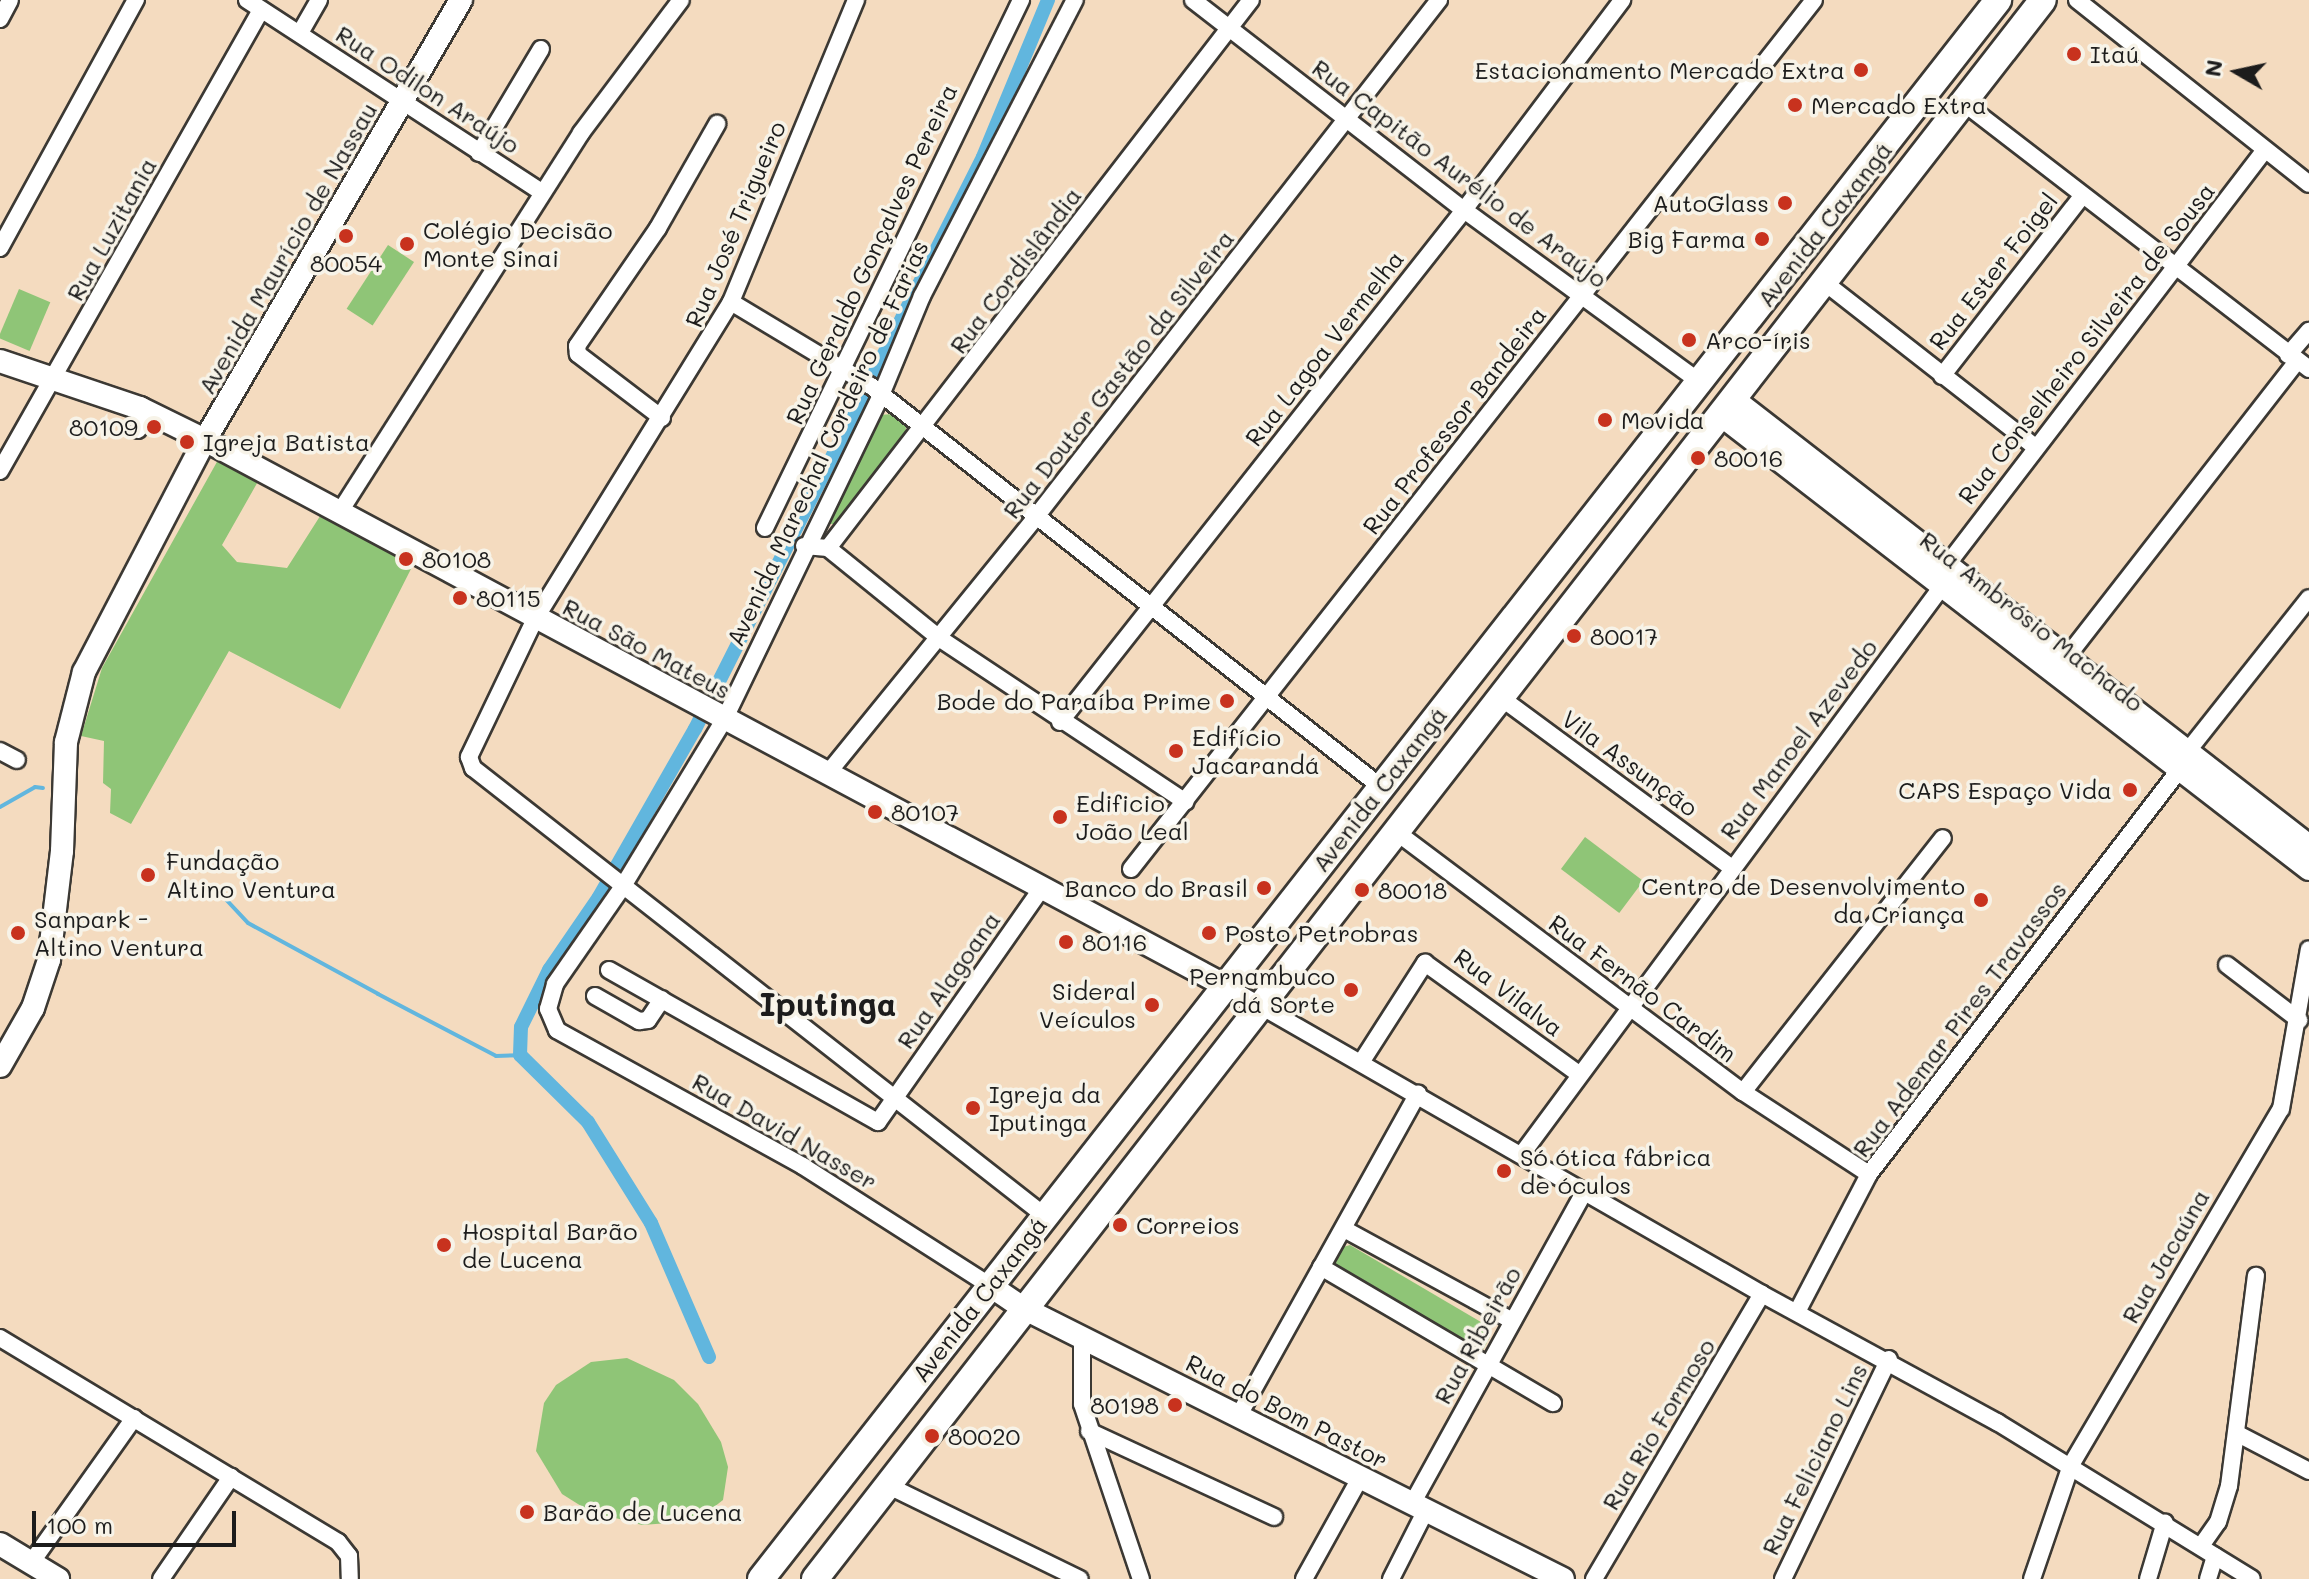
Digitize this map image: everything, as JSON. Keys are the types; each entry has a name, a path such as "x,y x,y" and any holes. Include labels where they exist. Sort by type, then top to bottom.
{"main road":[{"name":"Avenida Caxangá","path":"761,1579 1998,0"},
{"name":"Avenida Caxangá","path":"815,1579 2043,0"}],"street":[{"path":"0,19 10,0"},
{"path":"0,248 136,0"},
{"name":"Rua Odilon Araújo","path":"247,0 300,33 401,105 542,192"},
{"path":"300,33 319,0"},
{"name":"Avenida Maurício de Nassau","path":"0,1066 33,1008 49,960 62,851 66,742 84,672 205,440 461,0"},
{"path":"341,510 542,192 681,0"},
{"name":"Rua José Trigueiro","path":"620,884 598,866 577,855 473,768 469,757 470,746 535,619 731,302 856,0"},
{"name":"Rua Geraldo Gonçalves Pereira","path":"765,528 848,372 1021,0"},
{"name":"Avenida Marechal Cordeiro de Farias","path":"551,1025 548,1009 555,984 620,884 707,708 804,546 922,296 1075,0"},
{"name":"Rua Capitão Aurélio de Araújo","path":"1193,0 1464,210 1700,382"},
{"name":"Rua Cordislândia","path":"828,548 922,431 1251,0"},
{"name":"Rua Doutor Gastão da Silveira","path":"828,773 1035,518 1348,121 1439,0"},
{"name":"Rua Lagoa Vermelha","path":"1060,722 1464,210 1622,0"},
{"name":"Rua Professor Bandeira","path":"1131,869 1814,0"},
{"path":"2077,0 2309,184"},
{"name":"Rua Luzitania","path":"0,471 261,10"},
{"path":"479,153 541,49"},
{"path":"1962,101 2298,362"},
{"path":"662,418 578,354 577,346 658,228 717,124"},
{"name":"Rua Conselheiro Silveira de Sousa","path":"1945,575 2035,447 2264,151"},
{"name":"Rua Ester Foigel","path":"1942,376 2082,196"},
{"path":"1824,282 2035,447"},
{"path":"731,302 876,390 922,431 1381,787"},
{"path":"2066,658 2298,362 2309,331"},
{"name":"Rua São Mateus","path":"0,361 54,378 144,421 205,440 1260,1004 1762,1294 1889,1359 2071,1465 2252,1579"},
{"name":"Rua Ambrósio Machado","path":"1727,407 2183,760 2309,846"},
{"path":"804,546 828,548 939,638 1060,722 1186,802"},
{"name":"Rua Ambrósio Machado","path":"1945,575 2066,658 2309,869"},
{"name":"Rua Manoel Azevedo","path":"1522,1154 1945,575"},
{"name":"Rua Ademar Pires Travassos","path":"1797,1312 1869,1174 2309,598"},
{"name":"Vila Assunção","path":"1500,697 1732,868"},
{"path":"0,751 17,760"},
{"name":"Rua Fernão Cardim","path":"1395,831 1627,1009 1743,1092 1869,1174"},
{"path":"1743,1092 1943,838"},
{"path":"620,884 1044,1215"},
{"name":"Rua Alagoana","path":"662,999 878,1122 1041,889"},
{"name":"Rua Jacaúna","path":"2032,1579 2071,1465 2281,1109 2309,949"},
{"name":"Rua Vilalva","path":"1362,1061 1425,963 1579,1074"},
{"path":"2227,965 2299,1020"},
{"path":"595,996 639,1021 648,1020 662,999 609,970"},
{"name":"Rua David Nasser","path":"551,1025 803,1166 989,1285"},
{"path":"1239,1415 1418,1094"},
{"name":"Rua Ribeirão","path":"1391,1579 1419,1507 1488,1363 1585,1191"},
{"path":"1344,1229 1513,1321"},
{"path":"1321,1267 1553,1403"},
{"path":"2208,1579 2208,1551 2225,1505 2238,1434 2256,1276"},
{"name":"Rua do Bom Pastor","path":"989,1285 1023,1308 1563,1579"},
{"name":"Rua Rio Formoso","path":"1594,1579 1762,1294"},
{"path":"1082,1337 1079,1382 1089,1431 1141,1579"},
{"path":"0,1338 338,1542 349,1556 350,1579"},
{"name":"Rua Feliciano Lins","path":"1783,1579 1889,1359"},
{"path":"27,1571 134,1418"},
{"path":"1089,1431 1274,1517"},
{"path":"2238,1434 2309,1471"},
{"path":"1304,1579 1361,1476"},
{"path":"161,1579 231,1477"},
{"path":"889,1486 1080,1579"},
{"path":"2148,1579 2165,1522"},
{"path":"0,1544 27,1571 58,1579"}],"green space":[{"path":"388,245 414,262 373,326 347,309"},
{"path":"19,289 50,302 30,351 0,339"},
{"path":"892,414 906,426 905,439 835,524 829,524 880,415"},
{"path":"218,460 260,478 222,545 237,562 287,568 322,513 414,563 340,709 229,651 131,824 110,813 111,789 103,783 104,741 81,736 102,668"},
{"path":"1585,837 1643,881 1619,913 1561,869"},
{"path":"1350,1245 1486,1325 1490,1337 1484,1348 1478,1353 1334,1267 1343,1247"},
{"path":"627,1358 674,1380 698,1404 721,1442 728,1467 723,1500 696,1521 642,1525 589,1511 562,1494 536,1451 544,1403 556,1385 591,1362"}],"waterway":[{"path":"709,1357 651,1223 588,1122 520,1055 521,1027 549,970 599,897 695,729 983,157 1048,0"},
{"path":"0,807 35,787 43,788"},
{"path":"219,892 248,923 378,994 496,1056 520,1055"}],"place":[{"name":"Itaú","path":"2074,54"},
{"name":"Estacionamento Mercado Extra","path":"1861,70"},
{"name":"Mercado Extra","path":"1795,105"},
{"name":"AutoGlass","path":"1785,203"},
{"name":"80054","path":"346,236"},
{"name":"Big Farma","path":"1762,239"},
{"name":"Colégio Decisão Monte Sinai","path":"407,244"},
{"name":"Arco-íris","path":"1689,340"},
{"name":"Movida","path":"1605,420"},
{"name":"80109","path":"154,427"},
{"name":"Igreja Batista","path":"187,442"},
{"name":"80016","path":"1698,458"},
{"name":"80108","path":"406,559"},
{"name":"80115","path":"460,598"},
{"name":"80017","path":"1574,636"},
{"name":"Bode do Paraíba Prime","path":"1227,701"},
{"name":"Edifício Jacarandá","path":"1176,751"},
{"name":"CAPS Espaço Vida","path":"2130,790"},
{"name":"80107","path":"875,812"},
{"name":"Edificio João Leal","path":"1060,817"},
{"name":"Fundação Altino Ventura","path":"148,875"},
{"name":"Banco do Brasil","path":"1264,888"},
{"name":"80018","path":"1362,890"},
{"name":"Centro de Desenvolvimento da Criança","path":"1981,900"},
{"name":"Sanpark - Altino Ventura","path":"18,933"},
{"name":"Posto Petrobras","path":"1209,933"},
{"name":"80116","path":"1066,942"},
{"name":"Pernambuco dá Sorte","path":"1351,990"},
{"name":"Sideral Veículos","path":"1152,1005"},
{"name":"Igreja da Iputinga","path":"973,1108"},
{"name":"Só ótica fábrica de óculos","path":"1504,1171"},
{"name":"Correios","path":"1120,1225"},
{"name":"Hospital Barão de Lucena","path":"444,1245"},
{"name":"80198","path":"1175,1405"},
{"name":"80020","path":"932,1436"},
{"name":"Barão de Lucena","path":"527,1512"}],"district":[{"name":"Iputinga","path":"828,1003"}]}
